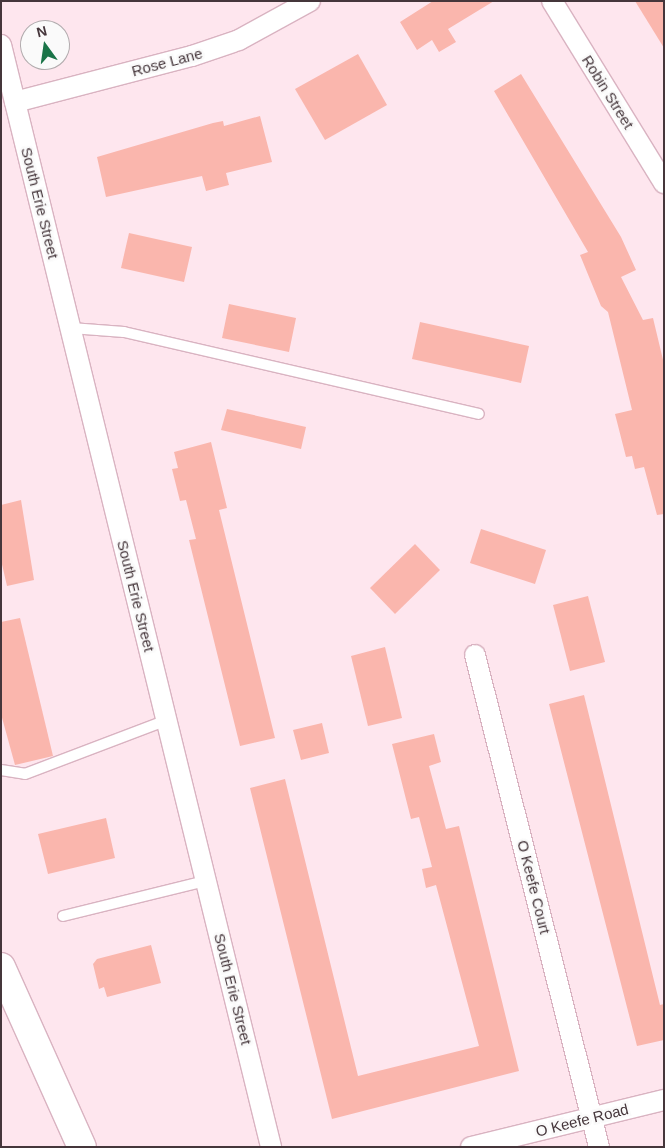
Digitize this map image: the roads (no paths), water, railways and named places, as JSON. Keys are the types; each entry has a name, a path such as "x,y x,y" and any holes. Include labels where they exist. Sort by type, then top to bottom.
{"main road":[{"path":"1,967 38,1057 82,1147"},
{"path":"1,1005 38,1057"}],"street":[{"name":"Rose Lane","path":"15,102 192,56 239,40 310,1"},
{"name":"Robin Street","path":"552,1 664,183"},
{"name":"South Erie Street","path":"1,45 271,1147"},
{"name":"O Keefe Court","path":"475,655 599,1147"},
{"name":"O Keefe Road","path":"471,1147 664,1100"}],"lane":[{"path":"71,328 124,332 479,414"},
{"path":"1,770 6,774 25,774 167,720"},
{"path":"63,916 206,881"}]}
